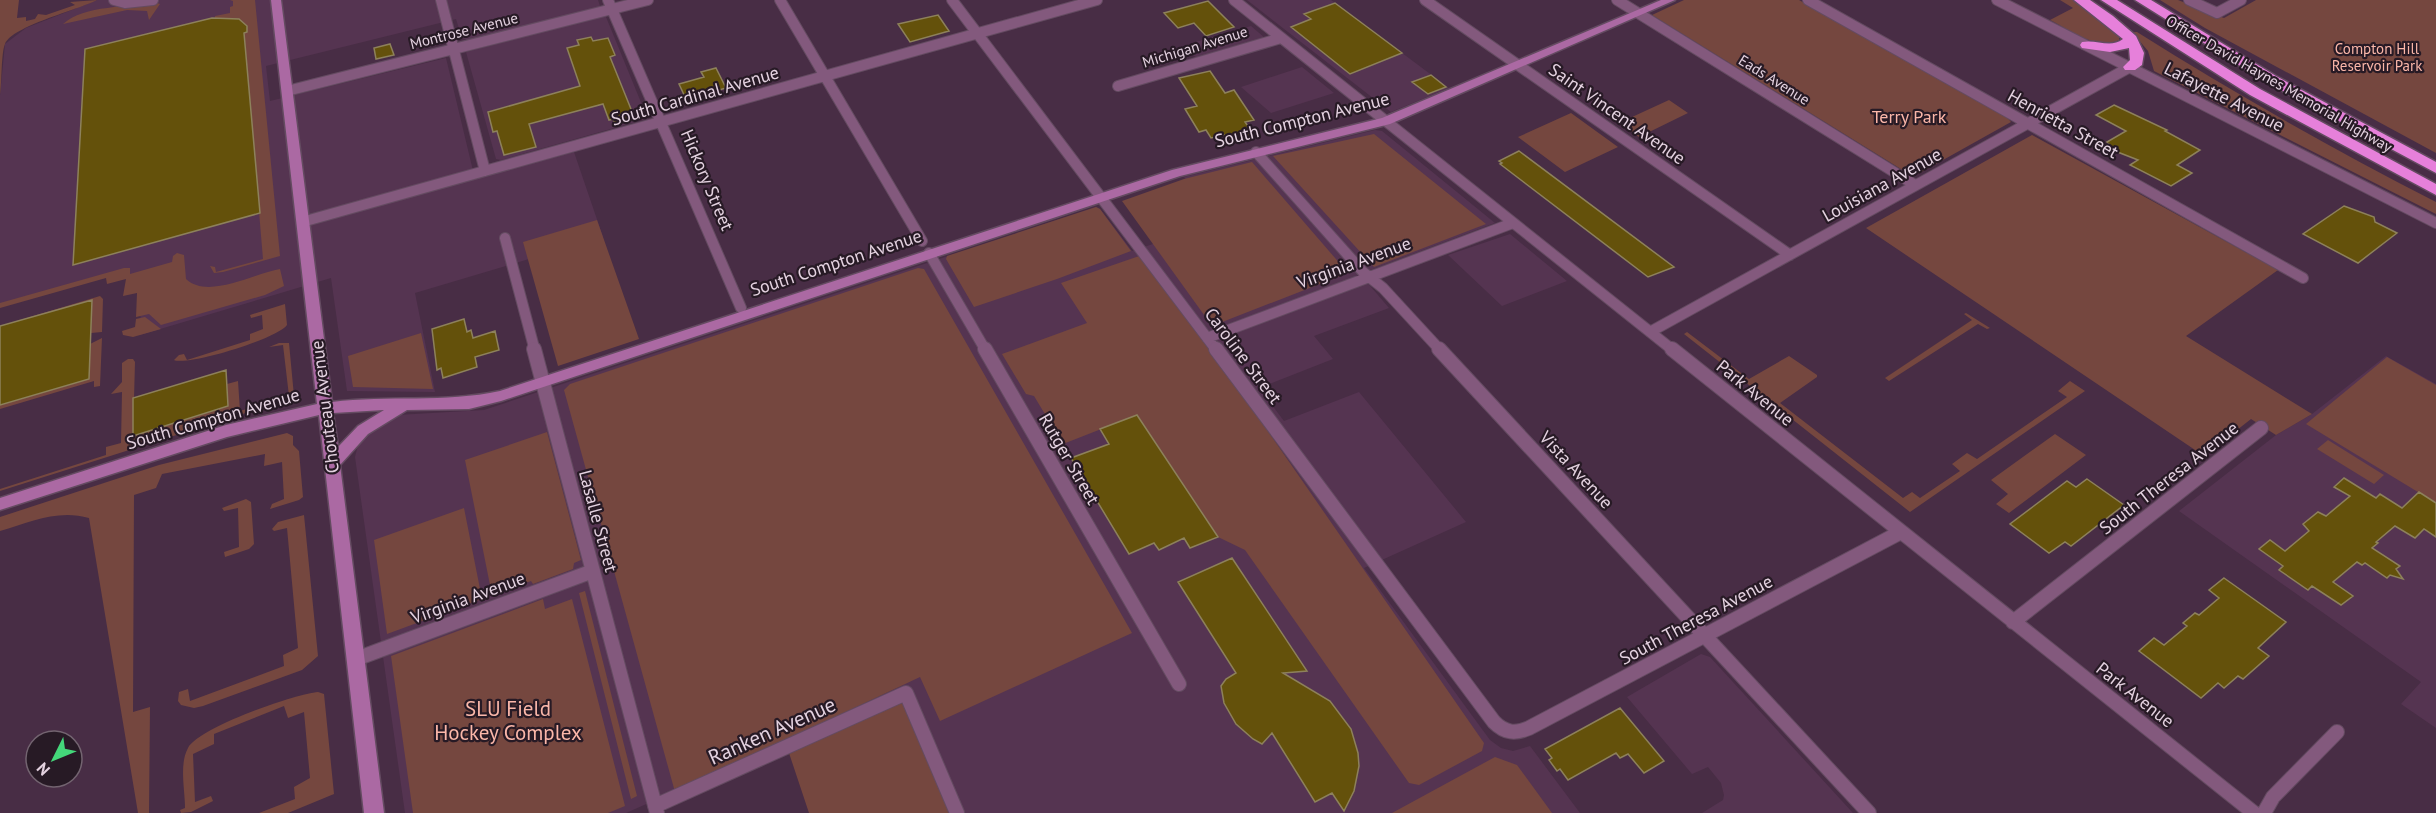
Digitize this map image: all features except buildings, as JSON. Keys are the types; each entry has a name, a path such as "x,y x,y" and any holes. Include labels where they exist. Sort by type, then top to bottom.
{"highway":[{"path":"2081,0 2131,39 2138,56 2137,62 2130,67"},
{"name":"Officer David Haynes Memorial Highway","path":"2108,0 2255,92 2436,190"},
{"name":"Officer David Haynes Memorial Highway","path":"2142,0 2271,79 2436,168"},
{"path":"2087,45 2118,48 2131,39"}],"main road":[{"name":"Chouteau Avenue","path":"276,0 374,813"},
{"name":"South Compton Avenue","path":"0,504 226,432 325,408 353,405 479,402 543,382 926,247 1256,152 1386,121 1670,0"},
{"path":"332,463 363,430 383,416 407,404"}],"street":[{"path":"114,0 125,3 153,0"},
{"path":"441,0 485,171"},
{"name":"Montrose Avenue","path":"287,91 454,49 610,4 648,0"},
{"name":"Rutger Street","path":"780,0 1179,684"},
{"name":"Caroline Street","path":"952,0 1494,722 1506,732"},
{"name":"South Cardinal Avenue","path":"302,222 1096,0"},
{"name":"Park Avenue","path":"1233,0 2254,813"},
{"name":"Saint Vincent Avenue","path":"1425,0 1790,255"},
{"name":"Eads Avenue","path":"1617,0 1915,185"},
{"name":"Henrietta Street","path":"1808,0 2303,278"},
{"name":"Lafayette Avenue","path":"1997,0 2436,223"},
{"path":"2189,0 2217,13 2241,0"},
{"name":"Hickory Street","path":"610,4 741,308"},
{"name":"Michigan Avenue","path":"1118,86 1281,38"},
{"name":"Louisiana Avenue","path":"1650,332 2130,67"},
{"name":"Vista Avenue","path":"1256,152 1363,272 1869,813"},
{"name":"Virginia Avenue","path":"1207,338 1513,223"},
{"name":"Lasalle Street","path":"505,238 656,809"},
{"name":"South Theresa Avenue","path":"2013,622 2261,429"},
{"name":"South Theresa Avenue","path":"1506,732 1522,732 1901,532"},
{"name":"Virginia Avenue","path":"356,659 593,571"},
{"name":"Ranken Avenue","path":"656,809 906,693 957,813"},
{"path":"2264,813 2273,797 2337,732"}],"shaded area":[{"path":"97,0 598,0 600,6 598,8 468,40 462,38 456,19 266,66 270,101 446,58 475,179 574,152 603,237 415,293 435,392 347,391 331,278 140,335 141,289 127,292 127,269 0,304 0,95 5,44 26,28"},
{"path":"1247,0 1331,0 1449,88 1391,112"},
{"path":"602,16 606,17 646,119 501,160 496,159 466,52"},
{"path":"1251,26 1265,38 1197,59 1185,45"},
{"path":"1302,67 1334,93 1271,113 1241,87"},
{"path":"1375,130 1382,131 1495,223 1360,274 1389,308 1314,336 1333,359 1259,388 1284,421 1359,392 1466,522 1364,568 1490,740 1501,748 1513,751 1530,746 1580,813 811,813 788,741 626,813 405,813 355,457 363,437 397,415 484,410 1096,207 1100,209 1132,251 1219,222 1184,177"},
{"path":"1510,234 1567,281 1502,306 1448,255"},
{"path":"2386,356 2436,384 2436,728 2401,704 2421,682 2179,511 2276,435 2312,414"},
{"path":"1701,654 1710,657 1853,813 1702,813 1723,800 1721,783 1708,767 1692,774 1627,697"}],"green space":[{"path":"0,0 19,0 17,18 26,17 26,21 35,19 38,14 46,15 75,5 70,2 97,0 32,25 10,37 4,48 0,95"},
{"path":"230,0 255,0 280,256 214,273 210,266 215,267 216,272 263,259 244,33 247,32 247,26 239,19 215,20 215,16 230,13 233,1"},
{"name":"Terry Park","path":"1684,0 1799,0 2006,116 2011,122 1918,174 1909,174 1652,15"},
{"path":"2060,0 2075,0 2119,35 2119,40 2110,43 2092,41 2050,20 2073,8"},
{"name":"Compton Hill Reservoir Park","path":"2160,0 2178,0 2224,18 2256,0 2436,0 2436,153 2205,28"},
{"path":"160,4 149,20 147,11 127,10 63,24 83,13 95,10"},
{"path":"2132,32 2137,32 2247,99 2436,202 2436,214 2154,71 2148,51"},
{"path":"1669,100 1688,113 1639,137 1619,123"},
{"path":"1571,113 1618,147 1565,172 1518,137"},
{"path":"1374,134 1486,224 1374,267 1273,156"},
{"path":"2032,135 2278,270 2186,336 2312,414 2276,435 2251,419 2204,456 1866,228"},
{"path":"1252,162 1348,273 1212,326 1122,201 1184,179"},
{"path":"1096,207 1100,209 1131,251 974,307 946,259 947,256"},
{"path":"597,220 639,339 558,366 523,242"},
{"path":"177,253 184,255 186,279 195,285 219,286 280,269 284,286 265,295 161,325 149,314 136,317 137,293 123,296 126,279 107,284 106,278 0,308 0,303 124,268 130,268 130,274 172,262 173,256"},
{"path":"1145,254 1484,743 1482,751 1419,785 1409,783 1245,550 1218,537 1137,415 1063,444 1034,396 1026,394 1002,354 1087,323 1061,283"},
{"path":"918,268 924,269 1132,633 940,721 920,677 675,792 564,390 570,384"},
{"path":"100,296 103,299 102,332 91,333 92,300 0,326"},
{"path":"285,304 287,325 280,331 232,350 196,359 182,361 174,360 179,355 184,354 187,360 250,340 250,334 263,329 262,315 251,318 250,315"},
{"path":"1966,313 1990,328 1987,329 1978,324 1889,381 1885,378 1972,320 1964,314"},
{"path":"145,317 161,329 133,337 123,335 122,331 135,327 136,319"},
{"path":"1687,332 1749,379 1789,356 1817,375 1780,403 1903,498 1912,492 1920,498 1960,471 1952,464 1967,453 1977,459 2067,397 2058,391 2070,381 2085,391 1910,512 1684,334"},
{"path":"421,333 433,389 353,387 348,356"},
{"path":"102,338 100,386 94,387 94,381 0,409 0,405 88,379 90,344"},
{"path":"279,343 289,343 294,396 275,404 277,400 289,396 283,345 269,347"},
{"path":"2387,357 2436,385 2436,503 2306,424"},
{"path":"133,359 135,362 133,436 228,406 227,384 238,381 240,411 256,406 258,409 0,491 0,489 106,455 106,447 121,443 122,392 111,394 122,382 122,363"},
{"path":"547,432 581,560 574,563 573,569 533,584 531,581 492,595 465,460"},
{"path":"287,433 293,436 293,445 299,451 303,497 299,500 270,509 272,504 284,499 282,462 264,466 265,454 162,474 156,488 134,495 133,712 150,707 149,813 138,813 89,518 55,516 0,531 0,517 159,465"},
{"path":"2055,434 2086,455 2009,513 1996,504 2008,494 1991,480"},
{"path":"2328,440 2384,475 2374,484 2317,449"},
{"path":"246,499 251,502 254,544 249,549 225,557 224,552 239,547 238,508 224,511 222,508"},
{"path":"464,508 482,599 387,634 374,540"},
{"path":"304,515 318,656 302,670 203,706 194,708 181,705 178,701 179,692 188,689 190,701 284,666 283,655 298,648 287,528 274,531 272,529 278,522"},
{"path":"585,591 637,796 631,799 579,593"},
{"name":"SLU Field Hockey Complex","path":"543,599 545,609 572,599 625,806 608,813 413,813 391,656"},
{"path":"318,692 324,694 334,794 288,813 259,813 295,799 294,787 310,778 304,712 288,718 284,706 214,734 214,744 193,754 195,802 211,796 213,801 191,812 181,813 180,810 185,808 183,777 185,754 195,740 248,713"},
{"path":"906,693 957,813 809,813 787,747"},
{"path":"1495,757 1517,765 1552,813 1392,813"}]}
